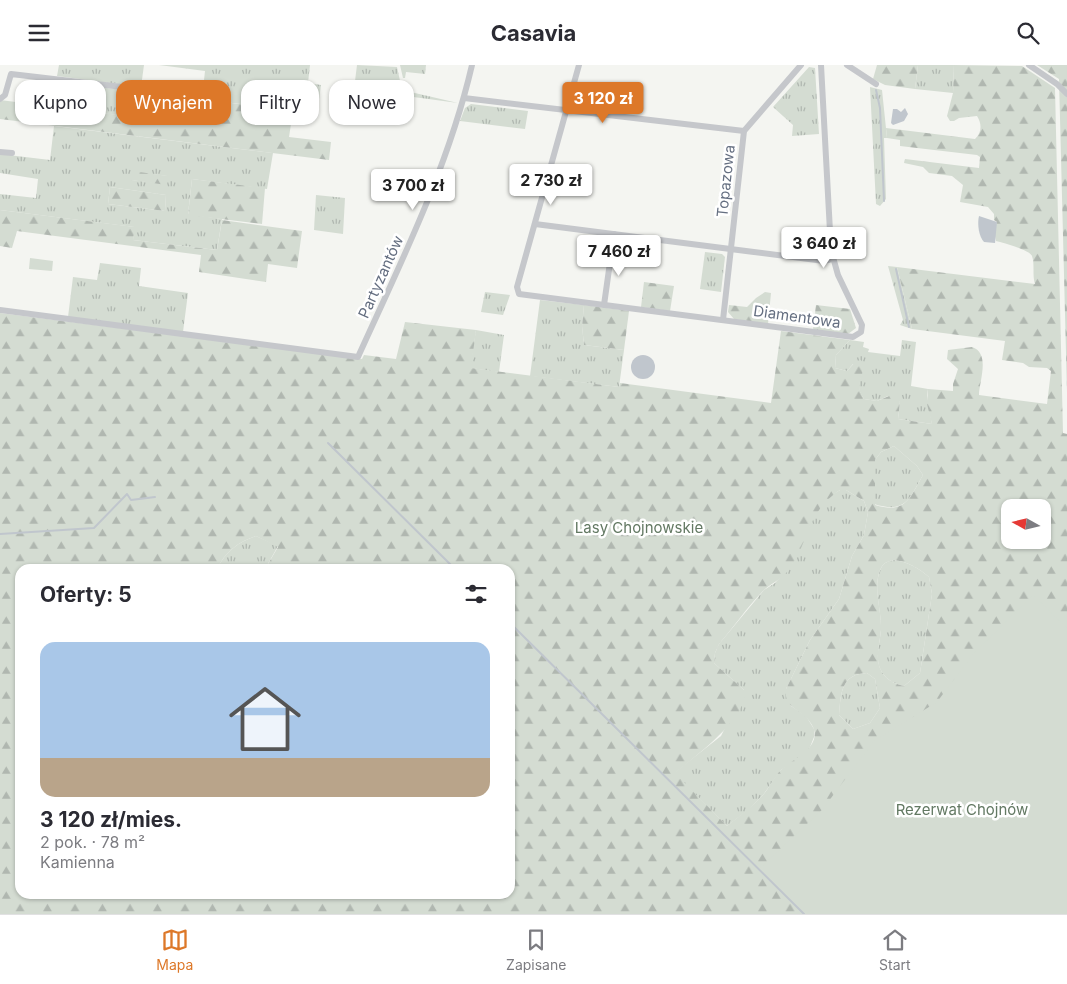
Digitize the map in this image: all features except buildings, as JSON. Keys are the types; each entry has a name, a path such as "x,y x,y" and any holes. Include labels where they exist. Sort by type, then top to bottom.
{"street":[{"name":"Partyzantów","path":"0,310 358,357 426,206 464,98 472,65"},
{"path":"580,65 535,224 824,261 832,259"},
{"name":"Topazowa","path":"724,320 744,131 801,65"},
{"name":"Diamentowa","path":"535,224 517,287 520,294 856,337 861,332 862,325 832,259 821,65"},
{"path":"847,65 876,84"},
{"path":"1029,65 1067,94"},
{"path":"0,99 5,95 11,74 116,86"},
{"path":"464,98 744,131"},
{"path":"0,152 12,153"},
{"path":"604,305 614,234"}],"green space":[{"path":"59,65 144,65 142,80 116,80 116,84 106,82 106,80 88,80 57,76"},
{"path":"159,65 310,65 308,80 241,80 241,104 231,103 231,80 204,80 205,71"},
{"path":"357,65 397,67 400,80 355,80"},
{"path":"400,65 426,65 425,74 406,72 405,78 403,78"},
{"path":"877,65 918,65 915,89 885,85 873,79"},
{"path":"918,65 954,65 953,93 915,89"},
{"name":"Lasy Chojnowskie","path":"954,65 1022,66 1055,88 1063,433 1067,434 1067,914 0,914 0,313 362,359 364,355 396,359 405,322 476,330 471,368 619,387 620,383 771,403 781,331 850,340 836,355 835,368 847,371 856,361 861,360 863,369 860,388 864,399 877,401 894,394 900,402 898,419 932,424 927,404 928,389 953,391 953,384 958,369 947,359 948,350 972,347 978,350 983,361 979,395 1047,404 1051,371 1047,368 1029,367 1023,363 1002,360 1005,341 912,329 897,267 1035,284 1032,256 1022,249 996,241 994,231 997,222 994,220 994,214 988,207 960,202 963,185 952,176 929,173 923,167 904,163 905,159 979,168 980,157 977,155 900,146 900,140 887,138 886,128 975,139 981,128 977,116 950,121 947,116 953,93","holes":["894,446 917,466 923,475 905,502 900,506 894,507 875,505 875,460 881,452","840,490 846,490 864,501 868,512 864,535 852,556 839,599 810,640 786,689 786,696 791,706 805,716 813,727 815,734 813,741 810,747 781,770 759,799 727,826 675,773 730,724 743,701 744,690 714,663 715,653 719,644 757,597 787,572 820,508","894,560 917,568 929,577 932,594 920,673 904,686 886,678 878,662 881,630 878,575 885,563","867,673 875,679 880,708 870,723 853,729 839,715 842,692 847,681 852,677"]},
{"path":"1037,65 1067,65 1067,392 1059,79"},
{"path":"809,67 815,68 819,134 792,136 793,125 773,107"},
{"path":"870,87 882,90 887,138 884,138 886,199 880,206 876,204"},
{"path":"106,88 116,89 116,115 106,114"},
{"path":"414,93 458,103 414,97"},
{"path":"0,100 15,102 15,121 0,119"},
{"path":"231,103 241,104 241,125 291,125 289,137 331,142 329,160 48,125 106,125 106,113 116,115 116,125 231,125"},
{"path":"471,104 528,111 525,129 460,121 465,108"},
{"path":"54,126 273,153 267,189 192,179 188,214 222,219 217,250 133,240 134,227 0,210 0,194 36,198 38,179 0,173 0,154 50,160","holes":["132,172 167,176 167,184 132,180","110,187 166,195 165,211 108,204"]},
{"path":"132,171 168,176 167,185 131,180"},
{"path":"192,179 265,188 262,224 188,215"},
{"path":"110,187 166,195 165,211 108,204"},
{"path":"316,195 345,198 343,234 314,230"},
{"path":"0,210 135,227 133,240 217,250 222,220 302,231 297,268 268,264 266,282 199,272 201,255 17,231 12,248 0,246"},
{"path":"705,252 722,254 725,257 721,292 700,289"},
{"path":"30,258 53,261 52,271 29,269"},
{"path":"100,263 141,268 139,286 188,293 183,332 68,317 73,277 97,280"},
{"path":"888,266 897,267 912,329 900,325 903,320"},
{"path":"644,282 674,286 670,311 641,307"},
{"path":"485,292 510,295 503,315 481,312"},
{"path":"765,292 771,293 768,324 734,319 728,312 729,305 747,307"},
{"path":"540,300 584,305 582,326 584,345 624,350 619,387 530,376"},
{"path":"584,305 629,311 624,350 584,345 582,326"},
{"path":"816,305 850,309 856,328 848,334 813,330"},
{"path":"476,330 504,335 499,372 470,368"},
{"path":"850,340 864,342 863,347 869,349 868,352 900,356 902,340 916,342 911,386 928,389 927,396 932,424 898,419 900,402 888,396 877,401 864,399 859,388 859,381 863,370 853,364 847,371 835,368 836,355"},
{"path":"894,446 917,466 923,475 905,502 900,506 885,507 874,504 875,460 881,452"},
{"path":"840,490 846,490 864,501 868,512 864,535 852,556 839,599 810,640 786,689 791,706 806,716 814,729 814,737 806,753 781,770 763,795 748,810 727,826 674,773 721,736 744,690 714,663 715,653 719,644 764,590 775,583 792,564 815,514 827,498"},
{"path":"256,536 278,546 268,564 220,564 233,548 243,541"},
{"path":"894,560 913,566 929,577 932,594 920,673 904,686 886,678 878,662 881,622 877,591 878,575 884,564"},
{"name":"Rezerwat Chojnów","path":"1033,595 1067,628 1067,914 804,914 759,869 822,810 874,741 937,702 974,653"},
{"path":"867,673 875,679 880,708 870,723 853,729 839,715 842,692 847,681 852,677"}],"shaded area":[{"path":"905,108 908,114 904,121 893,125 891,123 893,109 901,112"},
{"path":"979,216 997,222 995,243 982,240 978,223"},
{"path":"643,355 648,356 654,362 654,372 648,378 643,379 638,378 632,372 631,367 632,362 638,356"}],"waterway":[{"path":"876,90 880,108 884,201"},
{"path":"896,269 909,327"},
{"path":"328,443 450,564"},
{"path":"0,534 94,528 127,494 131,500 155,497"},
{"path":"515,628 804,914"}]}
